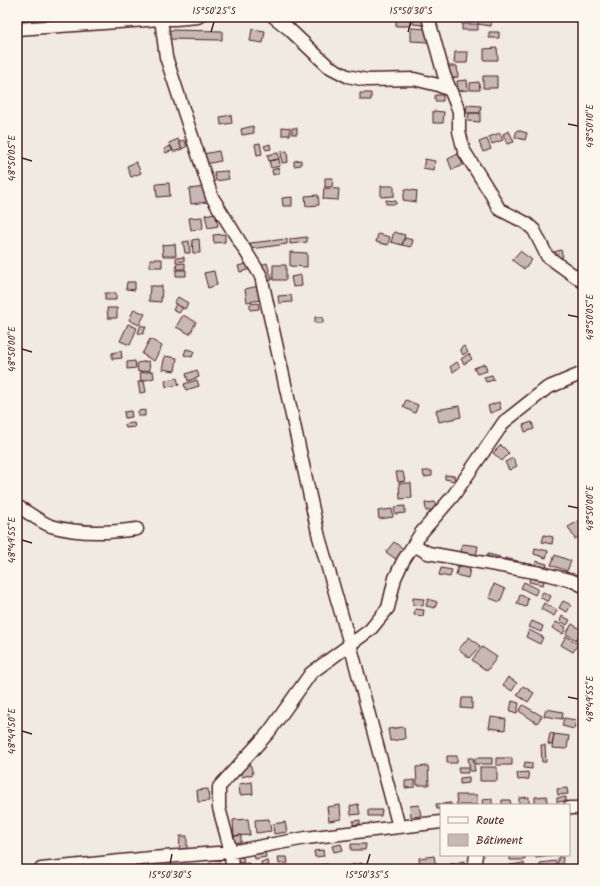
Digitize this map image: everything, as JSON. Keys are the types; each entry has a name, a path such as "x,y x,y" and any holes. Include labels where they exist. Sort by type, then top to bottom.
{"street":[{"path":"17,29 198,17"},
{"path":"274,17 328,66 347,76 367,80 414,79 438,85 450,90"},
{"path":"428,17 444,75 459,111 459,131 464,151 491,194 498,209 526,223 534,230 547,256 583,282"},
{"path":"161,19 166,57 212,197 261,276 319,537 400,827"},
{"path":"232,869 231,852 219,808 219,787 269,732 311,673 370,630 388,608 395,578 403,561 421,533 453,496 504,422 547,388 583,373"},
{"path":"17,506 50,526 87,532 113,532 137,529"},
{"path":"414,545 428,554 546,574 573,581 583,586"},
{"path":"570,808 583,808"},
{"path":"41,869 152,864 231,852 306,838 440,822"},
{"path":"474,869 476,856"}],"building":[{"path":"396,17 410,17 410,26 396,26"},
{"path":"414,17 424,18 424,25 413,24"},
{"path":"480,17 492,18 491,26 478,24"},
{"path":"462,24 478,24 478,30 462,30"},
{"path":"411,28 428,29 428,42 411,41"},
{"path":"252,29 265,31 263,43 250,41"},
{"path":"168,30 222,31 222,40 168,39"},
{"path":"489,32 499,32 499,38 489,38"},
{"path":"497,48 498,60 484,60 484,49"},
{"path":"455,52 468,52 467,63 454,63"},
{"path":"449,66 457,66 458,77 450,78"},
{"path":"483,76 497,76 497,88 483,88"},
{"path":"467,80 468,90 458,91 457,81"},
{"path":"479,82 480,90 470,90 470,83"},
{"path":"360,93 371,93 371,100 360,100"},
{"path":"435,95 443,95 443,101 435,101"},
{"path":"467,105 481,106 480,113 466,113"},
{"path":"433,111 444,112 443,123 433,123"},
{"path":"469,113 480,113 480,122 468,121"},
{"path":"231,115 232,123 221,125 220,117"},
{"path":"253,126 254,133 242,135 241,129"},
{"path":"282,127 290,128 290,135 282,135"},
{"path":"292,128 297,128 297,134 292,134"},
{"path":"517,130 527,133 525,140 515,137"},
{"path":"509,131 514,142 507,144 503,134"},
{"path":"500,133 503,140 492,144 489,137"},
{"path":"178,139 182,149 173,152 169,143"},
{"path":"487,139 491,149 483,152 479,142"},
{"path":"184,140 187,146 182,149 179,142"},
{"path":"260,143 262,154 257,155 255,144"},
{"path":"270,144 271,149 266,150 264,146"},
{"path":"171,146 173,150 166,153 164,149"},
{"path":"219,151 221,161 205,164 203,154"},
{"path":"287,151 288,162 282,163 281,152"},
{"path":"278,153 279,159 269,161 267,155"},
{"path":"458,154 463,165 452,170 448,159"},
{"path":"279,159 280,166 271,168 269,161"},
{"path":"425,159 435,161 434,170 423,168"},
{"path":"301,160 301,165 294,166 294,161"},
{"path":"136,162 141,173 131,177 127,166"},
{"path":"278,168 279,173 273,175 272,170"},
{"path":"22,170 23,179 17,180 17,171"},
{"path":"227,171 229,179 216,181 214,172"},
{"path":"325,178 333,178 332,187 325,187"},
{"path":"169,183 170,196 157,197 156,184"},
{"path":"381,186 394,186 394,196 381,197"},
{"path":"205,187 207,202 191,204 189,189"},
{"path":"324,188 339,189 338,200 323,199"},
{"path":"405,189 417,191 416,202 403,200"},
{"path":"318,195 319,205 306,206 305,196"},
{"path":"292,197 292,206 283,206 282,198"},
{"path":"386,200 396,201 396,204 386,204"},
{"path":"215,213 218,226 208,228 205,215"},
{"path":"202,217 203,229 191,230 189,218"},
{"path":"394,232 405,235 402,245 391,242"},
{"path":"225,234 225,242 214,243 213,235"},
{"path":"378,234 390,237 388,245 376,242"},
{"path":"307,237 307,242 290,244 290,239"},
{"path":"405,238 413,240 411,247 402,245"},
{"path":"199,239 200,253 193,253 192,240"},
{"path":"287,239 287,244 251,249 250,243"},
{"path":"189,241 190,253 185,253 183,242"},
{"path":"175,244 176,256 163,256 162,245"},
{"path":"561,250 563,257 556,259 554,252"},
{"path":"520,251 532,260 524,269 512,260"},
{"path":"290,252 307,253 307,267 290,266"},
{"path":"184,257 184,261 176,262 176,258"},
{"path":"150,259 162,259 162,267 150,267"},
{"path":"185,263 185,269 177,269 176,264"},
{"path":"249,263 251,269 240,272 238,266"},
{"path":"267,263 272,280 266,282 261,265"},
{"path":"273,265 286,265 286,280 273,280"},
{"path":"176,270 186,270 186,276 176,276"},
{"path":"214,271 217,285 208,288 204,273"},
{"path":"301,275 302,286 293,287 291,277"},
{"path":"127,282 135,282 135,290 126,289"},
{"path":"150,286 162,286 161,302 149,301"},
{"path":"259,286 261,300 247,302 245,289"},
{"path":"105,293 116,293 116,300 105,300"},
{"path":"291,295 292,302 279,303 278,296"},
{"path":"178,297 188,303 185,309 174,303"},
{"path":"258,303 259,309 250,310 250,304"},
{"path":"176,304 183,308 179,313 173,310"},
{"path":"107,308 117,308 117,318 108,318"},
{"path":"134,309 145,314 139,325 129,320"},
{"path":"183,315 196,322 190,334 176,327"},
{"path":"315,317 323,317 323,323 315,323"},
{"path":"128,324 137,328 130,345 120,341"},
{"path":"141,325 146,327 143,334 138,333"},
{"path":"150,339 162,346 154,361 142,354"},
{"path":"464,346 468,352 463,355 460,349"},
{"path":"186,349 194,351 192,357 184,355"},
{"path":"121,351 122,358 112,359 112,353"},
{"path":"469,354 472,359 464,364 461,359"},
{"path":"165,356 177,358 175,371 162,369"},
{"path":"135,361 136,368 127,369 127,362"},
{"path":"149,361 150,370 138,372 137,363"},
{"path":"457,362 460,367 453,372 450,367"},
{"path":"485,364 487,371 477,374 474,368"},
{"path":"197,370 199,377 188,381 186,374"},
{"path":"153,371 154,378 141,381 140,373"},
{"path":"492,375 494,380 486,382 484,377"},
{"path":"177,378 179,385 166,387 165,380"},
{"path":"197,380 199,386 186,390 184,384"},
{"path":"144,381 146,392 140,393 138,382"},
{"path":"406,400 418,405 415,413 403,407"},
{"path":"499,402 501,409 490,413 488,406"},
{"path":"459,406 461,417 439,422 436,410"},
{"path":"145,410 145,416 138,416 138,411"},
{"path":"131,411 132,417 125,418 124,412"},
{"path":"532,422 534,429 525,432 523,425"},
{"path":"134,423 135,427 126,428 125,424"},
{"path":"501,445 509,453 502,461 493,453"},
{"path":"513,458 517,466 509,470 505,462"},
{"path":"423,471 432,471 432,476 424,477"},
{"path":"396,472 403,472 405,481 398,482"},
{"path":"445,475 455,476 454,481 445,479"},
{"path":"399,483 411,483 412,498 400,499"},
{"path":"435,502 436,510 426,511 425,503"},
{"path":"405,506 405,513 395,514 394,507"},
{"path":"392,509 393,517 379,519 378,511"},
{"path":"581,520 583,523 583,534 575,539 568,527"},
{"path":"544,535 553,537 552,544 542,542"},
{"path":"394,542 405,550 397,560 386,552"},
{"path":"462,544 478,546 476,557 461,554"},
{"path":"535,548 548,551 546,558 534,554"},
{"path":"488,554 500,557 499,562 486,559"},
{"path":"555,555 571,561 567,571 551,565"},
{"path":"505,558 518,561 517,567 504,564"},
{"path":"536,561 547,564 545,571 534,568"},
{"path":"458,566 470,569 468,578 456,575"},
{"path":"441,568 452,570 450,577 439,575"},
{"path":"531,574 545,577 543,585 529,582"},
{"path":"524,582 538,589 535,595 521,588"},
{"path":"494,584 505,589 500,602 489,598"},
{"path":"543,592 551,596 548,602 540,597"},
{"path":"520,595 528,598 526,607 517,604"},
{"path":"413,598 424,599 423,606 413,605"},
{"path":"428,599 437,602 435,608 426,606"},
{"path":"563,601 571,605 567,612 559,608"},
{"path":"544,603 557,610 554,616 541,609"},
{"path":"415,609 424,610 423,616 414,615"},
{"path":"562,616 570,620 567,625 560,621"},
{"path":"532,621 543,626 541,632 529,627"},
{"path":"556,622 566,627 563,634 552,628"},
{"path":"572,624 582,630 576,640 566,634"},
{"path":"529,630 543,637 540,644 526,637"},
{"path":"566,636 578,644 573,652 561,645"},
{"path":"469,637 480,646 469,658 459,649"},
{"path":"482,647 497,657 487,671 472,660"},
{"path":"508,677 517,683 512,691 503,685"},
{"path":"523,686 534,693 528,702 517,695"},
{"path":"462,698 472,698 472,709 461,708"},
{"path":"512,701 519,703 517,713 510,711"},
{"path":"523,705 542,716 537,723 519,711"},
{"path":"546,709 563,712 562,719 544,716"},
{"path":"491,717 506,719 505,730 489,728"},
{"path":"564,718 576,720 574,729 562,726"},
{"path":"404,727 405,739 390,741 388,729"},
{"path":"550,733 554,734 552,745 548,744"},
{"path":"554,734 569,736 567,749 552,748"},
{"path":"541,745 545,745 546,762 542,762"},
{"path":"447,756 457,756 457,763 447,763"},
{"path":"468,758 473,758 475,771 470,771"},
{"path":"475,758 492,758 492,764 475,764"},
{"path":"496,758 512,758 512,765 496,765"},
{"path":"525,762 532,763 532,769 524,768"},
{"path":"250,763 253,774 242,777 239,766"},
{"path":"428,766 429,785 417,785 416,767"},
{"path":"458,767 468,767 468,773 459,773"},
{"path":"480,767 497,767 497,781 480,781"},
{"path":"528,772 529,779 518,780 517,773"},
{"path":"469,777 469,783 460,784 460,778"},
{"path":"415,780 415,787 405,788 405,781"},
{"path":"252,782 253,794 240,795 239,784"},
{"path":"567,788 568,794 558,795 557,789"},
{"path":"208,789 209,801 198,802 197,790"},
{"path":"456,795 477,795 477,804 457,804"},
{"path":"547,796 547,803 535,804 535,797"},
{"path":"529,797 529,804 519,804 519,798"},
{"path":"566,797 566,801 557,802 557,798"},
{"path":"492,799 492,804 483,804 482,800"},
{"path":"502,800 510,800 511,804 502,804"},
{"path":"451,803 440,804 440,809 437,809 436,804"},
{"path":"358,804 360,814 351,815 350,806"},
{"path":"340,805 341,819 329,821 327,807"},
{"path":"419,805 421,816 411,817 410,806"},
{"path":"368,810 382,810 381,816 368,816"},
{"path":"248,819 250,835 234,836 233,820"},
{"path":"269,819 271,831 256,833 255,820"},
{"path":"360,820 360,824 353,825 353,821"},
{"path":"285,822 287,832 274,834 273,824"},
{"path":"241,835 241,842 234,843 234,836"},
{"path":"180,836 187,836 187,852 179,852"},
{"path":"341,844 343,850 334,852 332,846"},
{"path":"351,844 366,844 365,850 351,850"},
{"path":"323,850 324,856 315,857 314,851"},
{"path":"265,852 266,857 255,859 254,854"},
{"path":"434,856 436,867 420,869 419,858"},
{"path":"510,856 525,856 525,860 510,860"},
{"path":"535,856 551,856 536,858"},
{"path":"243,857 244,862 239,863 237,858"},
{"path":"278,857 287,857 288,863 279,864"},
{"path":"558,857 563,857 562,869 558,869"},
{"path":"268,861 269,865 262,867 261,862"},
{"path":"464,861 465,868 451,869 450,864"},
{"path":"556,861 557,869 540,869 540,863"},
{"path":"220,863 221,869 210,869 209,864"},
{"path":"249,863 250,869 242,869 241,864"},
{"path":"362,863 363,868 352,869 351,865"},
{"path":"524,863 525,869 510,869 510,865"},
{"path":"327,864 327,869 310,869 309,867"}]}
